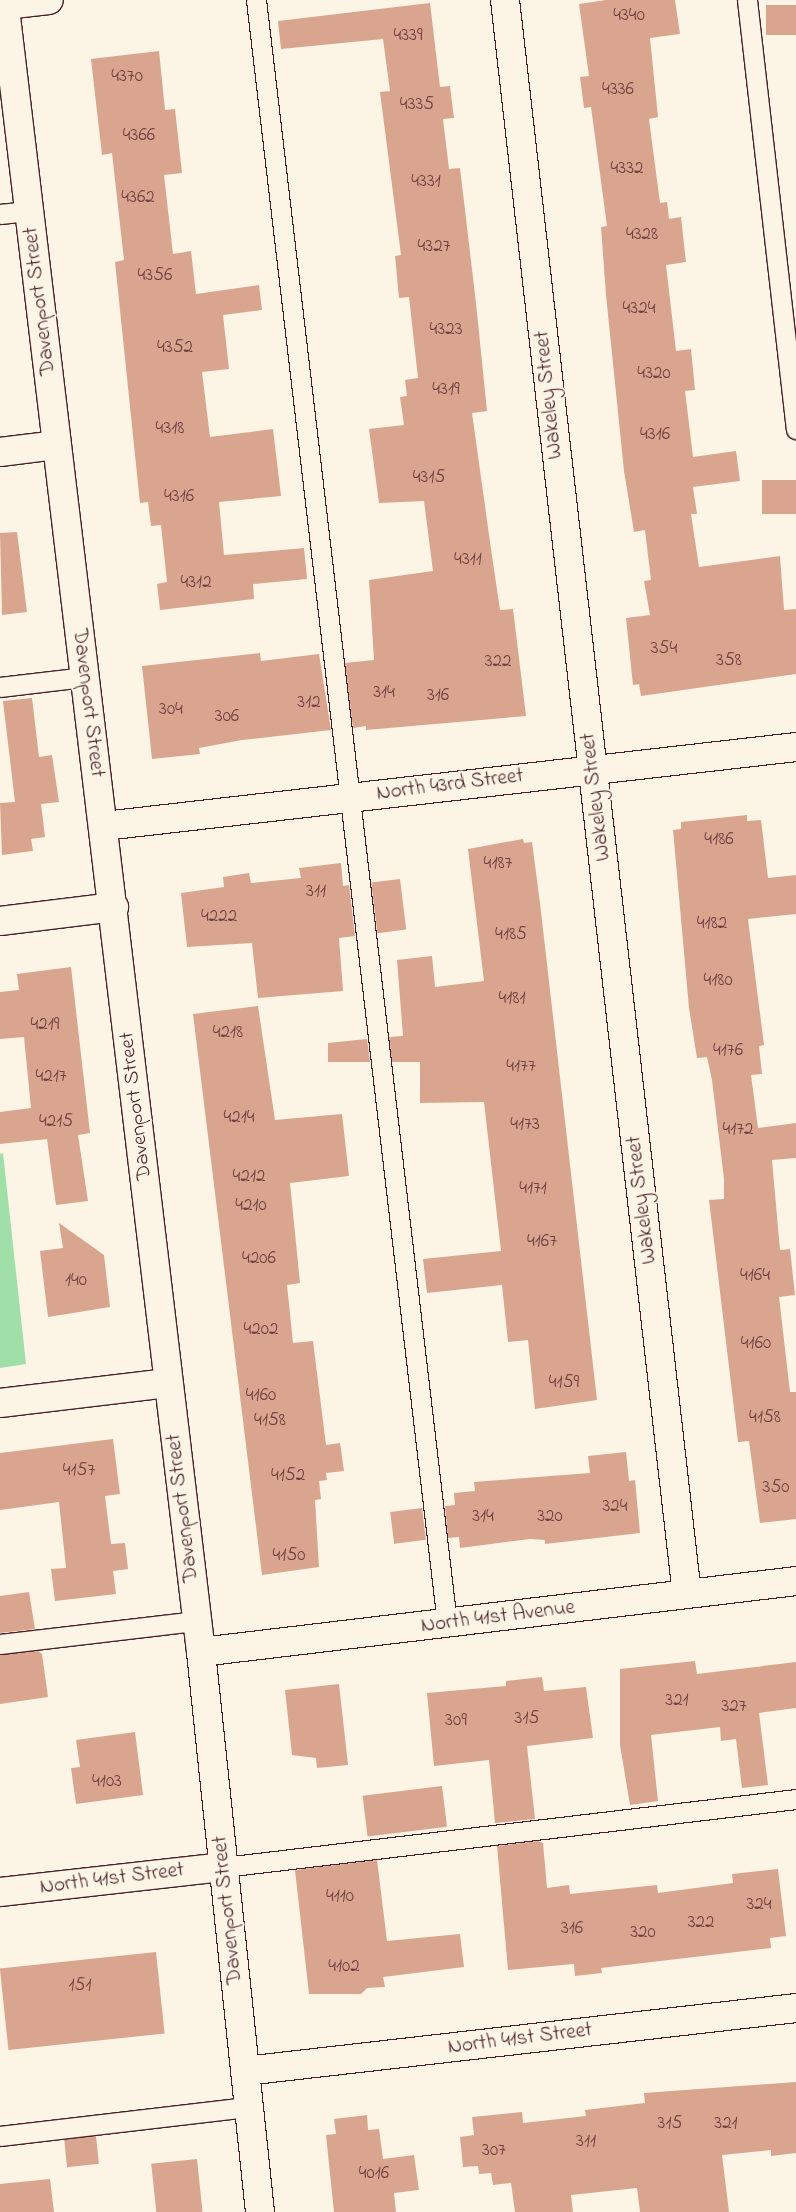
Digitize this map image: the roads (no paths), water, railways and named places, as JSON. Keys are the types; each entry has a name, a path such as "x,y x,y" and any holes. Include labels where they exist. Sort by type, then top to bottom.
{"street":[{"path":"5,3 49,0"},
{"name":"Wakeley Street","path":"504,0 687,1594"},
{"name":"Davenport Street","path":"5,3 56,445 114,907 168,1383 201,1652 260,2212"},
{"path":"0,452 56,445"},
{"name":"North 43rd Street","path":"104,826 592,768 796,747"},
{"path":"0,921 114,907"},
{"path":"0,1403 168,1383"},
{"name":"North 41st Avenue","path":"201,1652 796,1582"},
{"name":"North 41st Street","path":"0,1892 224,1867"},
{"name":"North 41st Street","path":"245,2071 796,2008"}],"lane":[{"path":"256,0 447,1623"},
{"path":"747,0 796,429"},
{"path":"0,214 29,211"},
{"path":"0,687 84,677"},
{"path":"0,1644 197,1620"},
{"path":"224,1867 796,1799"},
{"path":"0,2136 248,2107"}]}
